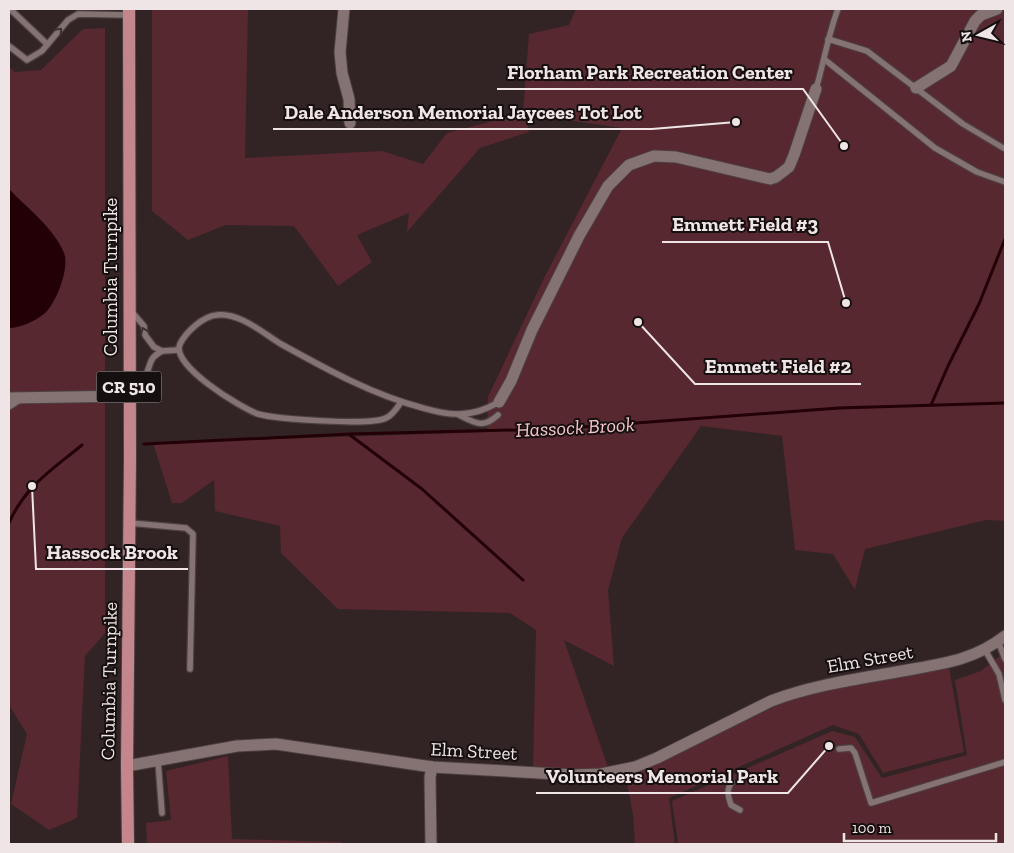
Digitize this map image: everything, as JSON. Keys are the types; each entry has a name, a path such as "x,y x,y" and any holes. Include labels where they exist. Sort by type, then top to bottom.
{"main road":[{"name":"Columbia Turnpike","path":"128,844 130,524 129,12"}],"street":[{"path":"344,9 340,52 342,73 349,99 350,123"},
{"path":"916,88 951,66 975,21 981,15 998,9"},
{"path":"499,402 511,381 532,330 579,236 608,186 629,165 654,156 676,157 770,179 776,177 789,167 816,89"},
{"path":"9,398 130,396"},
{"name":"Elm Street","path":"127,766 236,746 276,744 432,766 601,774 619,771 658,758 772,701 791,694 820,686 956,661 985,650 1002,638"},
{"path":"431,844 430,777 432,766"}],"lane":[{"path":"10,9 47,44"},
{"path":"816,89 828,39 838,9"},
{"path":"9,46 27,60 42,51 68,20 78,14 129,12"},
{"path":"828,39 867,51 963,124 1005,150"},
{"path":"824,59 940,151 977,172 1005,182"},
{"path":"129,307 144,326 145,335 150,342 154,347 162,351"},
{"path":"401,402 396,410 385,419 361,422 269,417 249,410 223,395 191,370 178,350 185,338 204,318 218,314 241,319 283,345 350,380 401,402 434,411 459,414 478,412 499,402"},
{"path":"130,396 146,375 154,356 162,351 178,350"},
{"path":"9,408 23,398"},
{"path":"459,414 480,424 487,423 498,415"},
{"path":"130,524 186,528 193,534 190,669"},
{"path":"1002,638 1005,659"},
{"path":"985,650 999,674 1005,700"},
{"path":"840,749 851,748 855,753 871,803 1005,762"},
{"path":"158,761 162,813"},
{"path":"732,782 729,786 729,800 731,805 740,810"}],"shaded area":[{"path":"152,9 248,9 245,158 382,151 423,164 447,133 523,113 529,34 569,25 576,9 1005,9 1005,521 986,520 865,549 855,590 833,554 795,550 782,436 701,426 622,538 608,590 614,666 564,640 609,770 533,770 536,630 510,613 338,609 281,553 280,526 215,511 214,480 182,503 172,503 153,443 487,432 488,397 543,280 622,128 525,114 529,132 480,148 407,232 409,213 357,235 372,262 338,286 294,226 226,225 188,240 152,211"},
{"path":"105,28 105,633 85,656 77,818 49,830 11,804 27,734 9,705 9,67 15,72 41,70 83,29"},
{"path":"9,189 54,235 64,253 65,267 61,285 49,309 32,322 9,328"},
{"path":"1005,652 1005,844 678,844 672,801 832,731 855,737 882,778 967,755 955,680 981,671"},
{"path":"948,662 964,752 883,773 859,734 833,725 669,798 675,844 635,844 633,814 626,778 821,684"},
{"path":"228,756 232,839 342,842 342,844 147,844 146,823 171,820 166,771"}],"waterway":[{"path":"931,405 979,304 1005,239"},
{"name":"Hassock Brook","path":"144,444 350,434 555,429 839,408 1005,403"},
{"path":"350,435 422,489 523,580"},
{"name":"Hassock Brook","path":"9,523 31,489 82,445"}],"place":[{"name":"Dale Anderson Memorial Jaycees Tot Lot","path":"736,122"},
{"name":"Florham Park Recreation Center","path":"844,146"},
{"name":"Emmett Field #3","path":"846,303"},
{"name":"Emmett Field #2","path":"638,322"},
{"name":"Hassock Brook","path":"32,486"},
{"name":"Volunteers Memorial Park","path":"829,746"}]}
